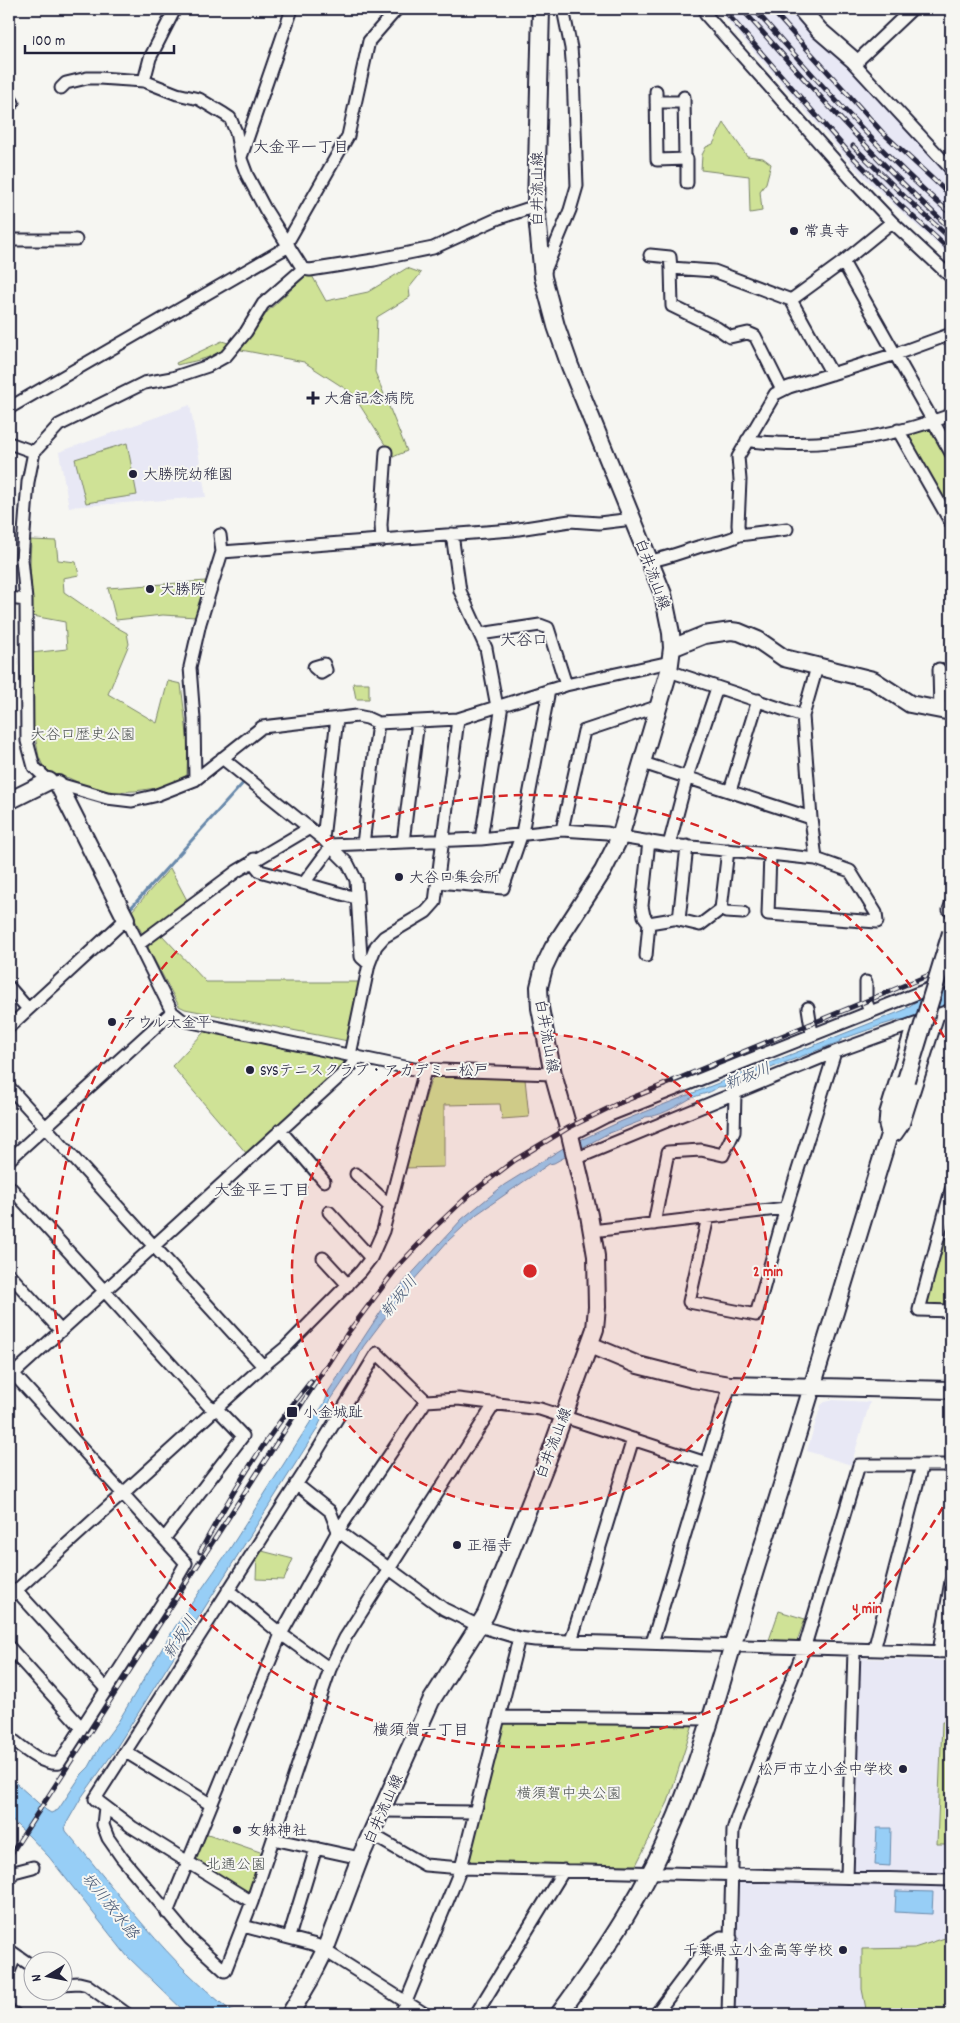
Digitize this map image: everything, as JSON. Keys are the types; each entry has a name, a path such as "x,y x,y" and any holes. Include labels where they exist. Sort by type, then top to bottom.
{"main road":[{"name":"白井流山線","path":"290,2014 325,1950 360,1858 431,1701 479,1626 502,1577 595,1330 597,1307 596,1256 592,1231 571,1137 553,1074 540,1008 539,986 544,968 553,948 603,871 620,837 643,763 670,660 667,610 650,561 570,366 556,326 543,277 536,206 541,9"},
{"path":"801,9 819,30 856,62"},
{"path":"670,660 704,635 731,631 749,636 784,658 873,680 910,704 946,711"},
{"path":"9,801 53,782 126,919"},
{"path":"559,2014 613,1936 649,1872 676,1816 709,1719 951,933"},
{"path":"590,1345 646,1367 693,1379 730,1385 951,1390"}],"street":[{"path":"144,81 150,58 175,9"},
{"path":"240,159 292,9"},
{"path":"9,408 288,245 348,136 369,40 397,9"},
{"path":"543,277 570,210 577,186 573,72 571,48 563,9"},
{"path":"912,9 854,64 951,169"},
{"path":"706,15 854,182 892,222 951,277"},
{"path":"61,88 66,82 87,78 144,81 177,94 199,99 230,118 236,132 240,159 247,175 265,209 303,269"},
{"path":"685,159 657,160 656,96 684,99 687,183"},
{"path":"536,206 499,218 433,248 354,264 310,270 303,269 263,304 246,332 226,356 208,366 172,378 144,383 135,387 59,425 34,452 28,482 22,559 26,600 25,691 27,742 34,767 53,782 106,798 132,801 154,796 195,780 262,727 357,716 378,723 458,719 566,685 670,660 717,688 803,716"},
{"path":"791,300 843,262 892,222"},
{"path":"9,240 76,240"},
{"path":"650,256 670,257 672,268 672,306 717,328 730,337 748,333 755,336 782,390"},
{"path":"843,262 951,452"},
{"path":"672,268 714,271 791,300 832,374"},
{"path":"739,535 740,480 738,461 747,440 775,394 782,390 896,354 951,334"},
{"path":"747,440 758,443 813,444 862,438 934,421 951,415"},
{"path":"898,430 951,523"},
{"path":"9,444 34,452"},
{"path":"382,541 386,452"},
{"path":"222,552 512,530 570,521 600,523 633,520"},
{"path":"650,561 670,557 739,535 787,528"},
{"path":"452,534 460,591 486,648 500,706 481,839"},
{"path":"195,780 194,719 190,666 200,623 222,552 220,535"},
{"path":"9,598 26,600"},
{"path":"480,634 540,625 548,628 566,685"},
{"path":"816,859 803,716 817,667"},
{"path":"939,669 946,711"},
{"path":"670,845 687,777 717,688"},
{"path":"438,882 503,888 522,833 549,690"},
{"path":"730,791 758,700"},
{"path":"562,830 584,731 659,706"},
{"path":"304,883 327,844 337,718"},
{"path":"9,1737 26,1750 51,1764 58,1763 107,1690 186,1564 10,1374 154,1247 354,1062 353,1056 369,964 376,946 384,937 426,912 435,902 458,719"},
{"path":"403,842 418,721"},
{"path":"363,844 378,723"},
{"path":"222,758 327,844 352,869 356,880 361,957 369,964"},
{"path":"643,763 812,818"},
{"path":"139,944 254,859 308,829"},
{"path":"327,844 481,839 562,830 607,833 670,845 687,846 770,854 816,859 850,871 876,913 877,922 768,914 770,854"},
{"path":"646,956 649,923 644,916 642,906 649,841"},
{"path":"687,846 679,920 700,926 720,909 728,850"},
{"path":"254,859 260,871 356,898"},
{"path":"951,904 949,910 951,911"},
{"path":"720,909 726,912 743,914"},
{"path":"649,923 679,918"},
{"path":"9,1027 126,919 172,1012 182,1020 425,1070 553,1074"},
{"path":"571,1137 605,1117 951,980"},
{"path":"866,982 866,1001 870,1012"},
{"path":"9,987 28,1009"},
{"path":"808,1008 812,1034"},
{"path":"575,1157 835,1052 951,1010"},
{"path":"9,1160 172,1012"},
{"path":"913,1024 886,1112 885,1125 888,1136 896,1135 903,1125 938,1015"},
{"path":"708,1217 689,1302 756,1315 786,1208 835,1052"},
{"path":"107,1690 12,1593 262,1366 285,1348 348,1285 371,1258 383,1231 425,1070"},
{"path":"9,1087 262,1366"},
{"path":"654,1224 668,1152 701,1150 723,1155 734,1132 735,1094"},
{"path":"280,1130 324,1181"},
{"path":"356,1174 390,1206"},
{"path":"9,1186 208,1405 215,1409 243,1436 164,1539"},
{"path":"951,1190 919,1310 951,1311"},
{"path":"592,1231 786,1208"},
{"path":"329,1212 371,1258"},
{"path":"323,1258 348,1285"},
{"path":"9,1274 61,1331"},
{"path":"252,1902 187,1862 95,1799 296,1484 377,1353 426,1401 458,1399 540,1409 706,1463"},
{"path":"652,1644 730,1385"},
{"path":"167,1913 281,1634 338,1531 426,1401"},
{"path":"105,1807 104,1825 108,1838 190,1939 225,1970 252,1902 330,1669 345,1638 494,1403"},
{"path":"571,1641 633,1440"},
{"path":"728,2014 733,1830 804,1649 859,1465 951,1465"},
{"path":"874,1650 922,1465"},
{"path":"296,1484 330,1511 338,1531 444,1609 479,1626 519,1638 804,1649 951,1652"},
{"path":"939,1652 951,1580"},
{"path":"228,1590 281,1634 330,1669"},
{"path":"401,2014 461,1868 519,1638"},
{"path":"9,1647 81,1727"},
{"path":"847,1877 854,1650"},
{"path":"499,1717 709,1719"},
{"path":"126,1752 210,1804"},
{"path":"382,1811 475,1812"},
{"path":"371,1834 425,1865 461,1868 951,1880"},
{"path":"273,1839 360,1858"},
{"path":"288,1937 316,1848"},
{"path":"9,1879 14,1872 33,1867"},
{"path":"476,2014 564,1870"},
{"path":"243,1926 288,1937 325,1950 425,2014"},
{"path":"656,2014 708,1945 721,1937 730,1938"},
{"path":"9,1971 12,1952"},
{"path":"72,1983 79,1983 87,1986 127,2014"},
{"path":"9,2011 14,2014"}],"shaded area":[{"path":"717,9 795,9 925,149 951,173 951,257 860,174"},
{"name":"大勝院幼稚園","path":"190,405 206,497 69,507 59,452"},
{"path":"833,1400 870,1402 851,1465 807,1451 821,1405"},
{"name":"松戸市立小金中学校","path":"858,1658 951,1661 951,1877 856,1874 852,1870"},
{"name":"千葉県立小金高等学校","path":"742,1879 951,1886 951,2014 733,2014 737,1884"}],"green space":[{"path":"724,123 747,156 763,158 771,164 766,183 760,191 762,211 750,213 749,176 701,170 702,155 706,147 713,144"},
{"path":"407,268 421,273 409,288 410,297 377,317 375,372 407,451 393,457 352,393 304,362 241,350 268,311 310,272 326,301 368,292"},
{"path":"222,341 228,343 219,352 205,358 177,365 176,363"},
{"path":"930,429 951,464 951,514 906,435"},
{"path":"127,443 137,495 86,503 75,459"},
{"name":"大谷口歴史公園","path":"31,540 56,541 58,560 76,562 79,575 63,578 64,592 127,633 129,644 108,694 157,723 168,681 181,684 188,743 187,775 163,787 110,792 54,775 43,766 39,757 32,720 31,653 67,649 65,622 33,616 30,565"},
{"path":"206,581 196,617 163,615 116,620 108,588"},
{"path":"353,683 369,683 369,699 356,699"},
{"path":"170,868 188,902 142,933 131,912"},
{"path":"161,934 206,982 360,982 348,1041 185,1009 179,1006 148,948 150,943"},
{"path":"205,1031 343,1060 345,1066 247,1154 172,1066"},
{"path":"434,1077 525,1079 529,1117 502,1119 500,1104 444,1105 444,1167 404,1168 431,1080"},
{"path":"942,1240 951,1241 951,1307 929,1306 926,1298"},
{"path":"262,1551 293,1559 284,1580 256,1579 257,1556"},
{"path":"779,1611 805,1619 797,1641 769,1640"},
{"name":"横須賀中央公園","path":"502,1720 693,1724 668,1802 636,1865 567,1866 468,1862"},
{"path":"942,1722 951,1722 951,1844 937,1844"},
{"name":"北通公園","path":"205,1833 263,1853 249,1892 244,1893 195,1862 194,1858"},
{"path":"950,1897 951,2014 867,2014 862,1989 862,1949 914,1948 945,1938"}],"water":[{"path":"951,987 951,1006 914,1019 898,1020 844,1038 839,1042 757,1072 730,1085 718,1087 711,1092 690,1099 667,1111 645,1117 641,1121 607,1134 549,1164 477,1214 448,1241 412,1282 363,1347 355,1364 330,1401 316,1431 113,1753 81,1798 65,1826 66,1831 145,1927 188,1973 235,2014 187,2014 127,1956 49,1857 9,1818 9,1777 46,1810 51,1813 58,1810 82,1774 89,1767 175,1627 229,1550 311,1421 322,1407 328,1392 389,1299 462,1219 504,1185 565,1147 622,1121 904,1010 921,998"},
{"path":"877,1828 891,1828 890,1866 875,1865"},
{"path":"896,1891 933,1892 932,1914 895,1912"}],"waterway":[{"path":"128,911 245,781"}],"railway":[{"path":"723,9 850,154 898,203 951,251"},
{"path":"742,9 870,150 951,229"},
{"path":"754,9 874,141 951,214"},
{"path":"771,9 882,132 951,196"},
{"path":"853,146 951,239"},
{"path":"9,1857 347,1334 399,1265 435,1227 470,1194 515,1160 568,1128 617,1104 951,966"},
{"path":"200,1552 251,1464 280,1421 311,1381"}],"place":[{"name":"常真寺","path":"794,231"},
{"name":"大倉記念病院","path":"313,398"},
{"name":"大勝院幼稚園","path":"133,474"},
{"name":"大勝院","path":"150,589"},
{"name":"大谷口集会所","path":"399,877"},
{"name":"アウル大金平","path":"112,1022"},
{"name":"SYSテニスクラブ・アカデミー松戸","path":"250,1070"},
{"name":"小金城趾","path":"292,1412"},
{"name":"正福寺","path":"457,1545"},
{"name":"松戸市立小金中学校","path":"903,1769"},
{"name":"女躰神社","path":"237,1830"},
{"name":"千葉県立小金高等学校","path":"843,1950"}],"district":[{"name":"大金平一丁目","path":"301,146"},
{"name":"大谷口","path":"524,639"},
{"name":"大金平三丁目","path":"262,1189"},
{"name":"横須賀一丁目","path":"421,1729"}],"water label":[{"name":"新坂川","path":"747,1075"},
{"name":"新坂川","path":"398,1296"},
{"name":"新坂川","path":"179,1636"},
{"name":"坂川放水路","path":"111,1905"}]}
